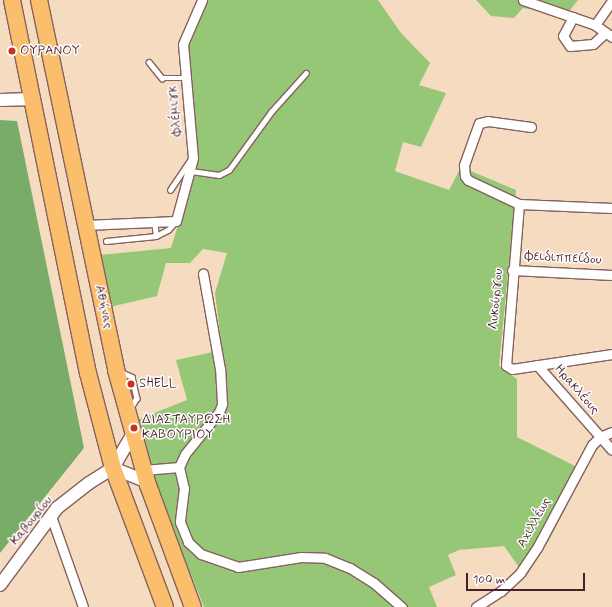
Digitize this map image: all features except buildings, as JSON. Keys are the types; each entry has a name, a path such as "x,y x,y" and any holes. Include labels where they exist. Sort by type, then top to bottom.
{"highway":[{"path":"12,0 88,373 113,468 165,607"},
{"name":"Αθήνας","path":"39,0 85,225 127,415 145,476 193,607"}],"street":[{"name":"Φλέμιγκ","path":"176,221 191,171 193,158 183,44 202,0"},
{"path":"523,0 572,17 595,25 609,35 593,44 570,46 563,36 572,17"},
{"path":"595,25 612,1"},
{"path":"0,100 32,99"},
{"path":"531,127 488,121 479,123 464,165 465,176 468,180 519,204 612,208"},
{"name":"Λυκούργου","path":"519,204 512,270 506,365 512,368 537,365"},
{"path":"85,225 176,221"},
{"name":"Φειδιππείδου","path":"512,270 612,275"},
{"path":"203,274 220,369 222,404 218,412 185,454 179,467 184,488 180,522 188,542 201,554 238,567 301,557 325,558 350,568 374,582 402,607"},
{"path":"537,365 612,354"},
{"name":"Ηρακλέους","path":"537,365 612,450"},
{"path":"600,437 612,432"},
{"path":"133,434 113,468 145,476 179,467"},
{"name":"Αχιλλέως","path":"476,607 501,591 520,573 538,546 582,461 600,437"},
{"name":"Καβουρίου","path":"0,585 51,516 89,483 113,468"},
{"path":"51,516 83,607"}],"lane":[{"path":"149,62 162,78 186,78"},
{"path":"191,171 219,175 228,170 271,112 306,73"},
{"path":"170,190 184,167 193,158"},
{"path":"106,241 156,236 168,230 176,221"},
{"path":"154,222 156,236"}],"green space":[{"path":"207,0 378,0 401,33 430,63 419,85 446,93 421,147 403,142 395,171 449,190 461,167 516,190 499,366 517,379 517,437 585,471 549,540 526,577 504,546 459,550 448,555 456,575 429,587 437,607 204,607 159,495 137,420 187,400 176,360 222,350 215,293 227,253 203,249 190,263 166,263 157,296 110,307 100,255 171,248 199,157 188,43"},
{"path":"476,0 578,0 566,15 523,8 514,18 491,16"},
{"path":"0,120 17,121 84,448 0,553"}],"place":[{"name":"ΟΥΡΑΝΟΥ","path":"12,51"},
{"name":"SHELL","path":"131,384"},
{"name":"ΔΙΑΣΤΑΥΡΩΣΗ ΚΑΒΟΥΡΙΟΥ","path":"134,428"}]}
